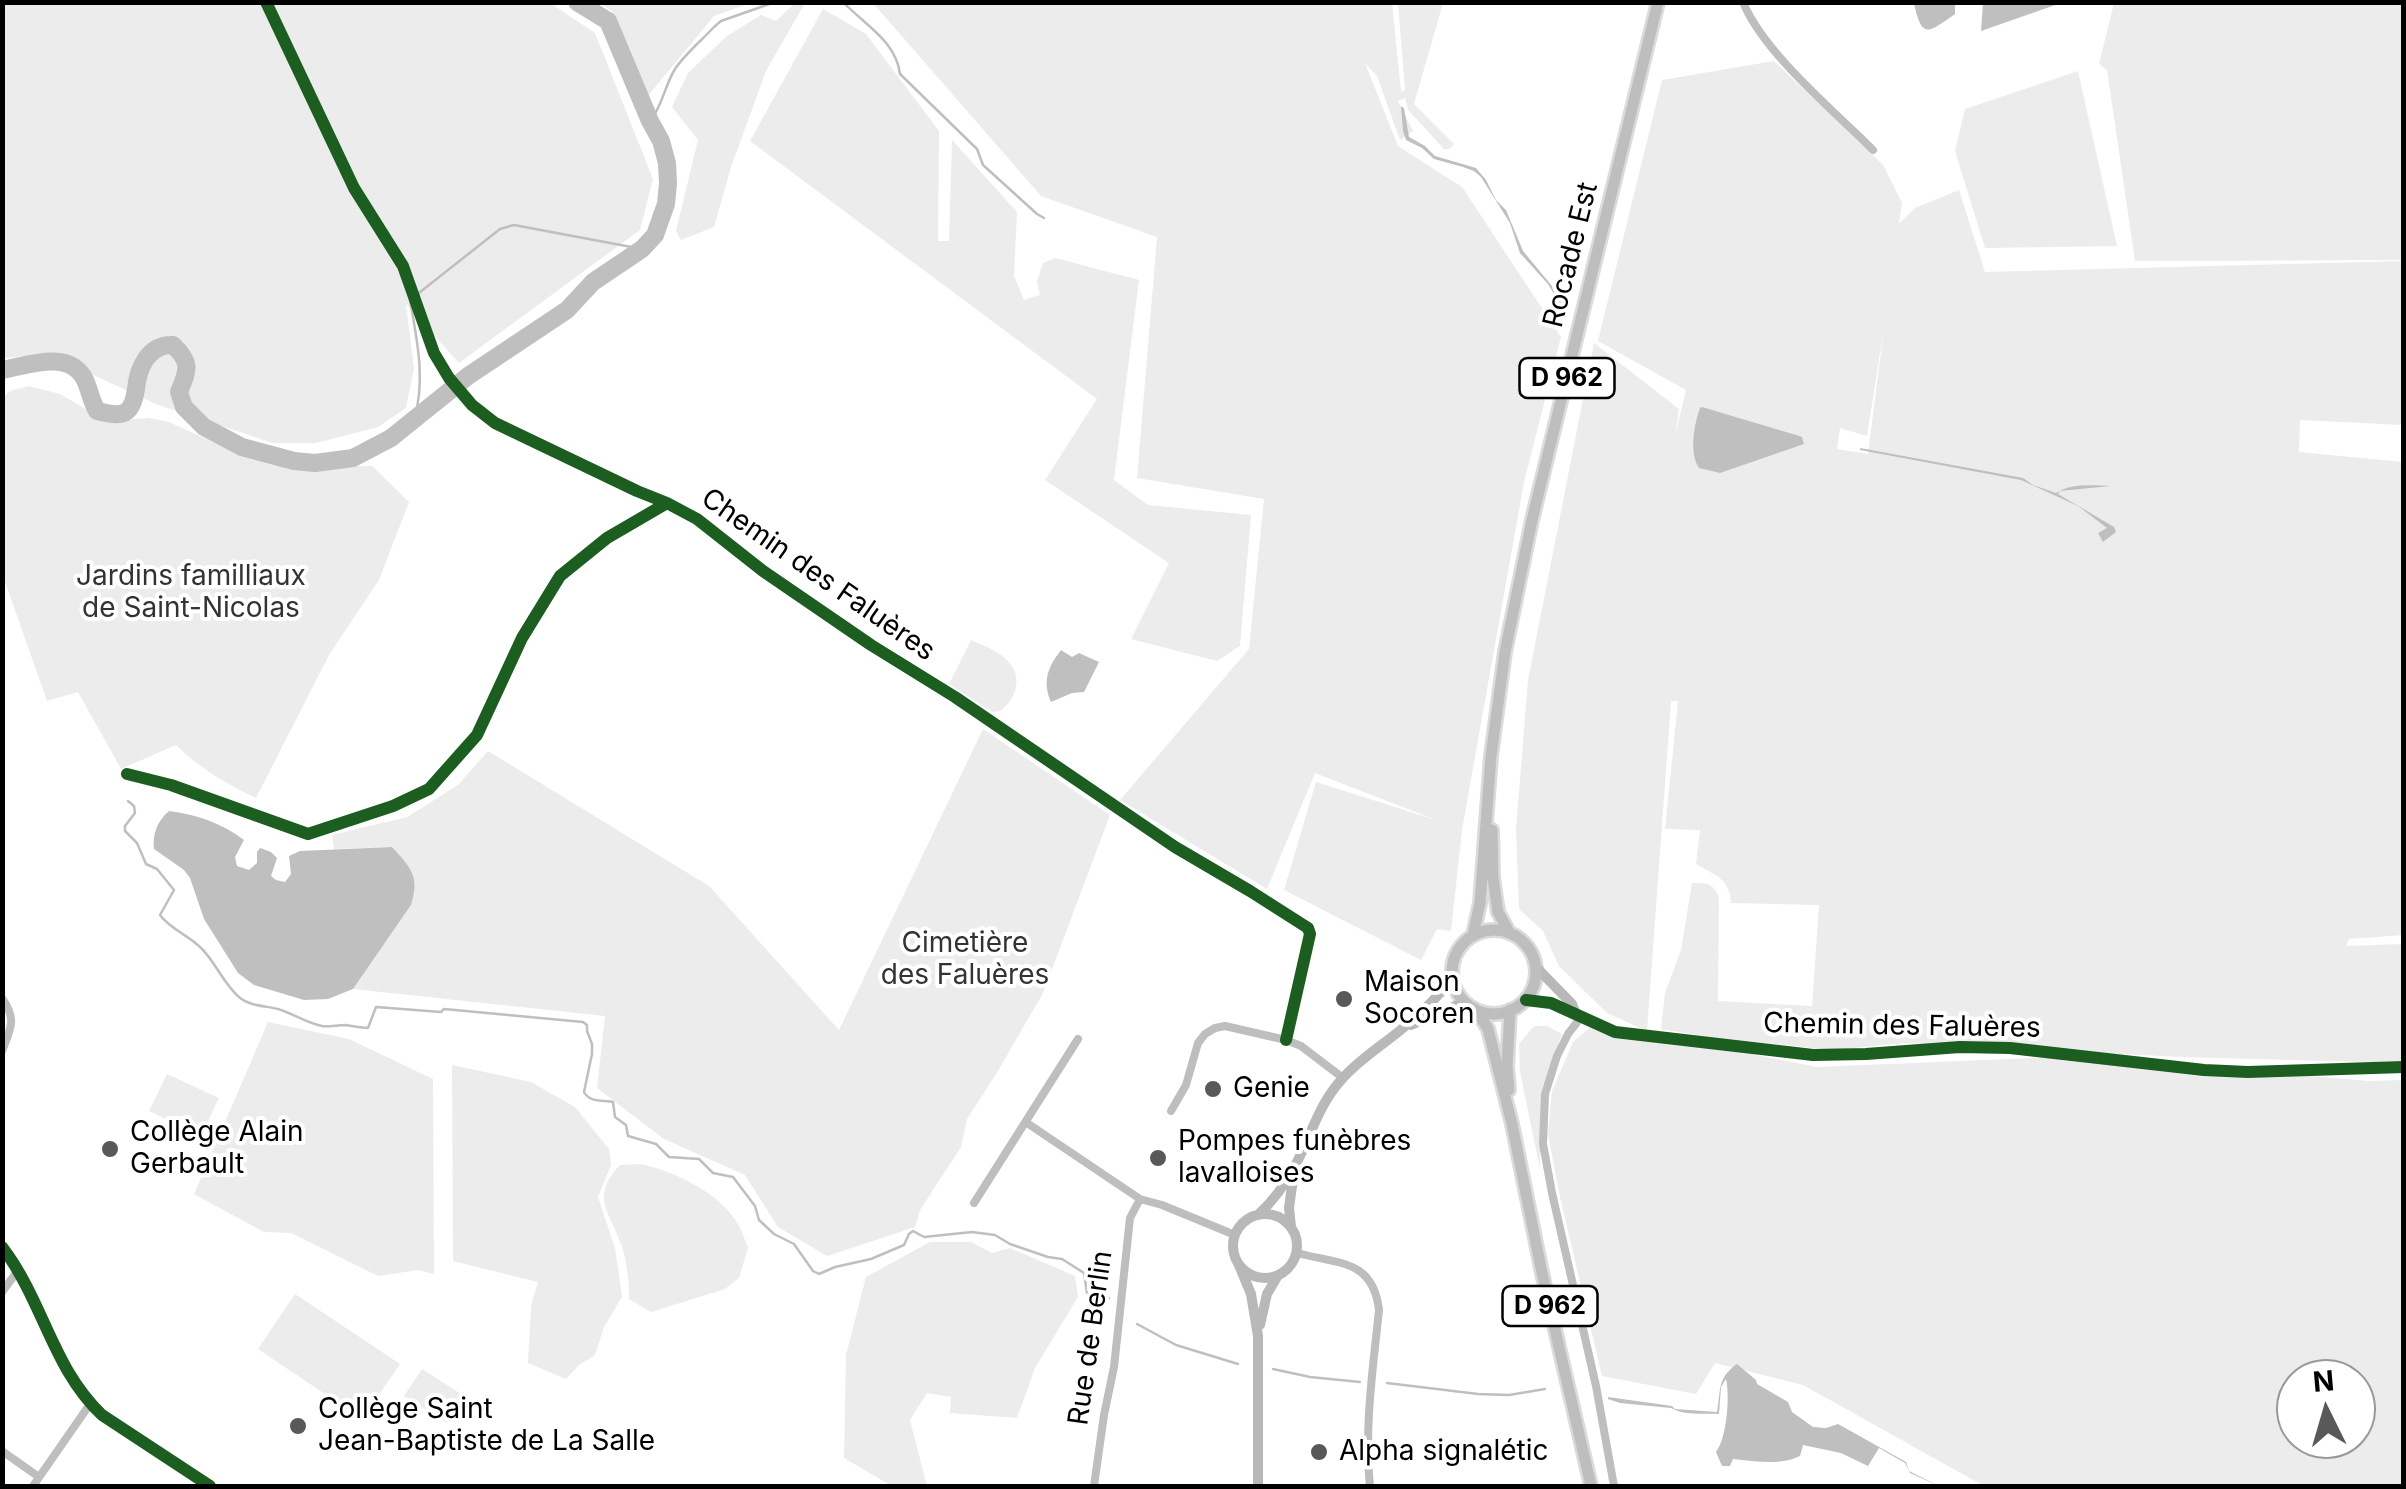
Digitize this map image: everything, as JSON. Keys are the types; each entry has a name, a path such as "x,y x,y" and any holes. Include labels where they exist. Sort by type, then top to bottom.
{"main road":[{"name":"Rocade Est","path":"1473,934 1480,902 1491,756 1504,652 1532,520 1658,2"},
{"name":"Rocade Est","path":"1491,756 1494,878 1498,912 1509,932"},
{"path":"1485,930 1509,932 1528,946 1536,967 1532,990 1526,1000 1510,1010 1498,1014 1476,1010 1456,991 1452,966 1456,953 1473,934 1485,930"},
{"name":"D 962","path":"1476,1010 1488,1029 1512,1124 1591,1486"},
{"name":"D 962","path":"1510,1010 1507,1067 1512,1124"}],"street":[{"name":"Chemin des Faluères","path":"266,2 354,188 403,266 434,353 472,405 496,423 697,519 763,571 871,645 955,697 1175,847 1308,928 1310,934 1286,1040"},
{"path":"1743,2 1776,54 1873,150"},
{"path":"1536,967 1579,1015 1557,1056 1545,1094 1543,1144 1614,1486"},
{"path":"1258,1486 1258,1336 1252,1294 1234,1255 1235,1234 1274,1200 1295,1166 1317,1116 1343,1078 1402,1030 1452,979"},
{"path":"2,998 11,1012 12,1024 2,1050"},
{"name":"Chemin des Faluères","path":"1526,1000 1551,1003 1614,1032 1813,1055 2010,1048 2218,1071 2404,1067"},
{"path":"1402,1030 1464,1002"},
{"path":"1171,1111 1186,1086 1198,1043 1215,1028 1226,1026 1286,1040 1343,1078"},
{"path":"974,1204 1078,1039"},
{"path":"1027,1122 1140,1199 1235,1234"},
{"path":"1239,1264 1256,1277 1276,1276 1293,1263 1298,1244 1289,1208 1295,1166"},
{"name":"Rue de Berlin","path":"1094,1486 1114,1367 1130,1218 1140,1199"},
{"path":"1258,1215 1276,1216 1291,1227"},
{"path":"2,1248 19,1269 68,1376 90,1404 102,1416 210,1486"},
{"path":"1297,1252 1359,1269 1376,1291 1368,1446 1370,1486"},
{"path":"2,1292 19,1269"},
{"path":"1258,1336 1264,1303 1276,1276"},
{"path":"33,1486 90,1404"},
{"path":"2,1451 39,1477"}],"green space":[{"path":"3,3 550,3 595,33 653,179 640,230 459,363 406,304 414,368 406,408 378,427 316,443 273,443 156,404 48,354 3,358"},
{"path":"599,3 751,3 714,16 647,97 612,11"},
{"path":"795,3 805,3 766,71 714,227 681,240 676,231 698,140 672,107 688,73 727,36 761,15 776,21"},
{"path":"873,3 1392,3 1401,92 1405,90 1398,3 1443,3 1414,104 1454,144 1449,149 1444,149 1408,110 1405,98 1398,101 1413,131 1400,140 1377,76 1365,63 1398,146 1462,187 1561,337 1524,482 1462,830 1451,931 1437,929 1421,960 1284,890 1316,782 1436,820 1315,773 1267,889 1120,800 1249,649 1264,499 1137,478 1157,237 1041,196"},
{"path":"2114,3 2403,3 2403,260 2135,261 2107,70 2099,64"},
{"path":"823,9 866,34 939,131 938,241 949,241 952,140 1017,212 1014,276 1024,300 1040,295 1037,282 1043,263 1055,258 1139,280 1114,480 1148,505 1251,515 1240,646 1217,661 1131,639 1169,563 1045,480 1097,399 750,141"},
{"path":"1774,61 1883,165 1902,203 1899,224 1915,208 1959,190 1985,272 2403,261 2403,425 2300,420 2299,452 2403,462 2403,935 2349,939 2346,946 2403,944 2403,1063 1905,1043 1832,1050 1661,1029 1665,993 1681,950 1692,883 1709,885 1719,897 1718,1001 1812,1006 1819,905 1731,903 1724,883 1696,864 1700,830 1665,829 1678,701 1671,701 1647,1031 1607,1013 1559,966 1543,931 1519,909 1516,829 1528,680 1594,343 1679,409 1675,436 1686,390 1598,341 1662,80","holes":["1884,328 1868,454 1837,449 1840,428 1867,436"]},
{"path":"2078,71 2117,246 1985,248 1955,151 1965,109"},
{"name":"Jardins familliaux de Saint-Nicolas","path":"29,386 60,394 106,421 149,418 169,422 213,442 289,467 372,466 409,502 379,580 329,655 256,798 214,775 176,745 121,769 78,692 47,701 3,576 3,397"},
{"path":"971,640 1004,657 1015,674 1014,693 1001,711 992,712 949,684"},
{"name":"Cimetière des Faluères","path":"983,729 1110,815 1043,993 967,1119 961,1147 920,1210 915,1227 827,1256 778,1227 745,1175 664,1139 597,1088 605,1016 353,989 411,905 392,847 334,849 332,835 407,817 458,785 488,751 709,886 839,1030"},
{"path":"268,1022 349,1039 433,1079 434,1274 418,1270 378,1276 291,1233 264,1232 194,1194"},
{"path":"1595,1023 1817,1067 2081,1056 2369,1081 2403,1080 2403,1486 1984,1486 1803,1385 1715,1363 1696,1394 1602,1376 1548,1134 1552,1091 1573,1042"},
{"path":"1534,1026 1547,1026 1562,1034 1541,1092 1540,1169 1520,1072 1519,1044"},
{"path":"452,1065 531,1082 575,1107 609,1149 611,1165 598,1197 615,1248 622,1297 604,1327 595,1355 566,1379 528,1363 531,1306 538,1282 453,1261"},
{"path":"167,1074 219,1098 201,1136 149,1111"},
{"path":"641,1164 696,1186 731,1214 748,1248 739,1278 725,1289 651,1312 629,1299 625,1257 604,1195 620,1165"},
{"path":"930,1242 971,1242 992,1253 1010,1248 1075,1276 1078,1297 1035,1368 1017,1418 950,1413 951,1397 927,1393 910,1420 927,1486 892,1486 844,1458 846,1355 866,1277"},
{"path":"295,1294 400,1364 362,1419 258,1349"},
{"path":"422,1369 464,1396 446,1423 404,1396"}],"shaded area":[{"path":"1983,2 2061,3 1981,31"},
{"path":"1914,3 1955,3 1955,14 1928,30 1920,23"},
{"path":"1401,106 1409,137 1435,156 1476,168 1486,180 1506,210 1523,251 1552,286 1566,314 1548,284 1520,253 1510,223 1481,177 1474,171 1434,159 1406,140"},
{"path":"1702,407 1802,437 1804,444 1720,473 1699,468 1694,439"},
{"path":"1860,448 2023,478 2033,485 2060,491 2058,494 2114,527 2116,532 2103,542 2098,533 2107,528 2078,506 2021,480"},
{"path":"2075,486 2111,486 2060,491"},
{"path":"1061,650 1072,657 1079,653 1099,662 1084,692 1051,702 1048,674"},
{"path":"169,811 208,820 244,840 235,857 237,866 249,870 257,863 260,848 271,852 277,858 271,876 285,882 291,874 289,856 300,851 392,847 414,879 411,905 353,989 328,999 304,1000 254,985 238,973 204,919 190,878 154,849 157,828"},
{"path":"1737,1364 1757,1384 1788,1402 1792,1412 1813,1427 1838,1424 1906,1462 1909,1471 1905,1463 1879,1448 1868,1466 1841,1453 1803,1445 1800,1456 1792,1459 1733,1459 1730,1466 1722,1466 1716,1452 1727,1417 1726,1379 1721,1387 1723,1380"},
{"path":"1721,1387 1719,1414 1620,1403 1608,1397 1672,1406 1717,1412"}],"waterway":[{"path":"2,370 48,362 70,365 85,380 97,411 119,414 132,405 146,358 157,348 173,345 186,362 179,392 184,407 204,427 242,447 315,463 353,458 391,438 468,376 567,310 593,282 642,249 655,235 666,204 668,183 661,141 608,21 577,2"},
{"path":"650,121 675,69 714,27 775,2"},
{"path":"843,2 886,43 900,74 977,149 983,165 1044,218"},
{"path":"414,420 420,375 410,300 500,229 514,225 642,249"},
{"path":"128,801 135,813 125,831 137,843 146,864 157,869 174,890 160,915 202,949 244,1001 325,1026 368,1028 376,1007 583,1022 592,1044 584,1092 587,1096 613,1102 615,1117 626,1125 628,1136 656,1144 669,1157 699,1159 713,1173 733,1177 755,1206 759,1220 774,1234 794,1244 813,1271 819,1274 871,1259 904,1245 913,1231 924,1237 972,1232 995,1235 1010,1244 1062,1259 1084,1273 1087,1293 1109,1298"},
{"path":"1137,1324 1176,1345 1238,1364"},
{"path":"1273,1369 1360,1382"},
{"path":"1387,1383 1478,1394 1509,1395 1545,1389"}],"cycle path":[{"path":"266,2 354,188 403,266 434,353 472,405 495,423 697,519 763,571 871,645 955,697 1175,847 1308,928 1310,934 1286,1040"},
{"path":"127,774 171,785 308,834 393,806 429,789 477,735 522,638 560,576 607,538 667,503"},
{"path":"1526,1000 1551,1003 1615,1032 1813,1055 2010,1048 2204,1070 2404,1067"},
{"path":"2,1247 85,1397 102,1415 210,1486"}],"place":[{"name":"Maison Socoren","path":"1344,999"},
{"name":"Genie","path":"1213,1089"},
{"name":"Collège Alain Gerbault","path":"110,1149"},
{"name":"Pompes funèbres lavalloises","path":"1158,1158"},
{"name":"Collège Saint Jean-Baptiste de La Salle","path":"298,1426"},
{"name":"Alpha signalétic","path":"1319,1452"}]}
